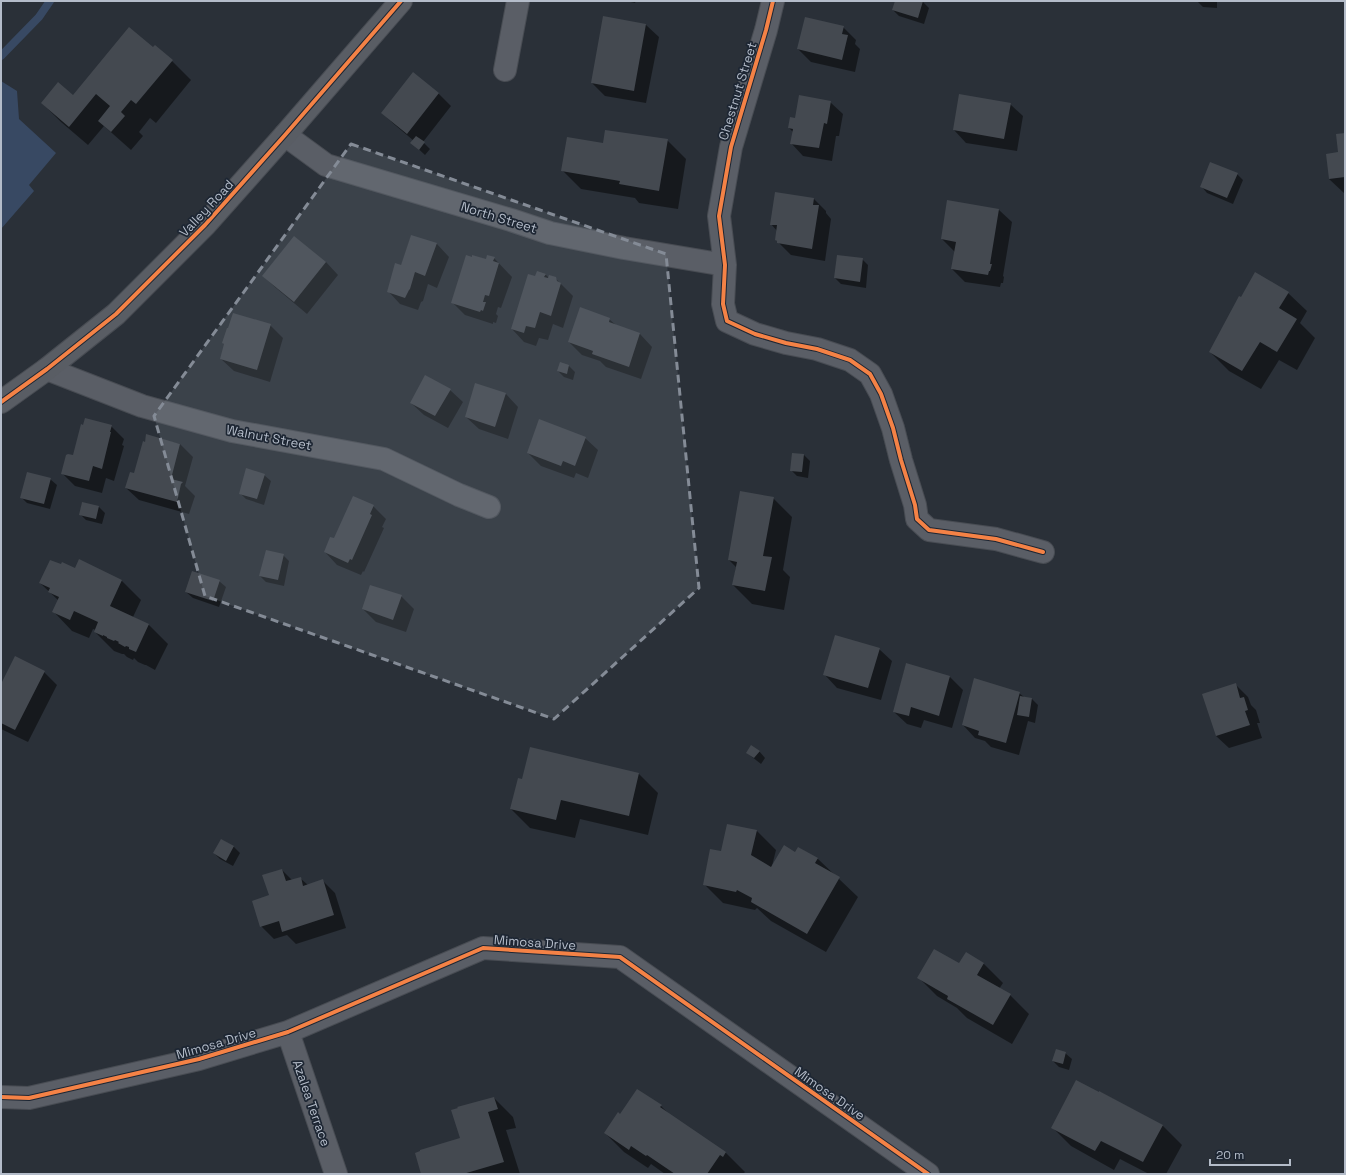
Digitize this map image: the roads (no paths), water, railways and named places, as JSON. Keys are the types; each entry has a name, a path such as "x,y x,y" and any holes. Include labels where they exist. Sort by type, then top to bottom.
{"street":[{"name":"Valley Road","path":"1,402 47,369 116,314 205,225 401,1"},
{"path":"505,70 518,1"},
{"name":"Chestnut Street","path":"773,1 766,30 731,147 719,216 725,266 723,304 727,321 755,334 786,343 818,349 850,360 870,374 881,394 893,428 915,505 917,519 929,530 996,540 1043,552"},
{"name":"North Street","path":"285,135 326,165 550,233 725,266"},
{"name":"Walnut Street","path":"47,369 142,406 225,429 384,459 459,495 490,507"},
{"name":"Mimosa Drive","path":"1,1097 29,1098 199,1059 288,1032 483,948 620,957 928,1174"},
{"name":"Azalea Terrace","path":"288,1032 336,1174"}],"water":[{"path":"1,81 17,91 19,119 56,153 29,185 34,191 1,229"}],"waterway":[{"path":"1,56 39,17 50,1"}]}
